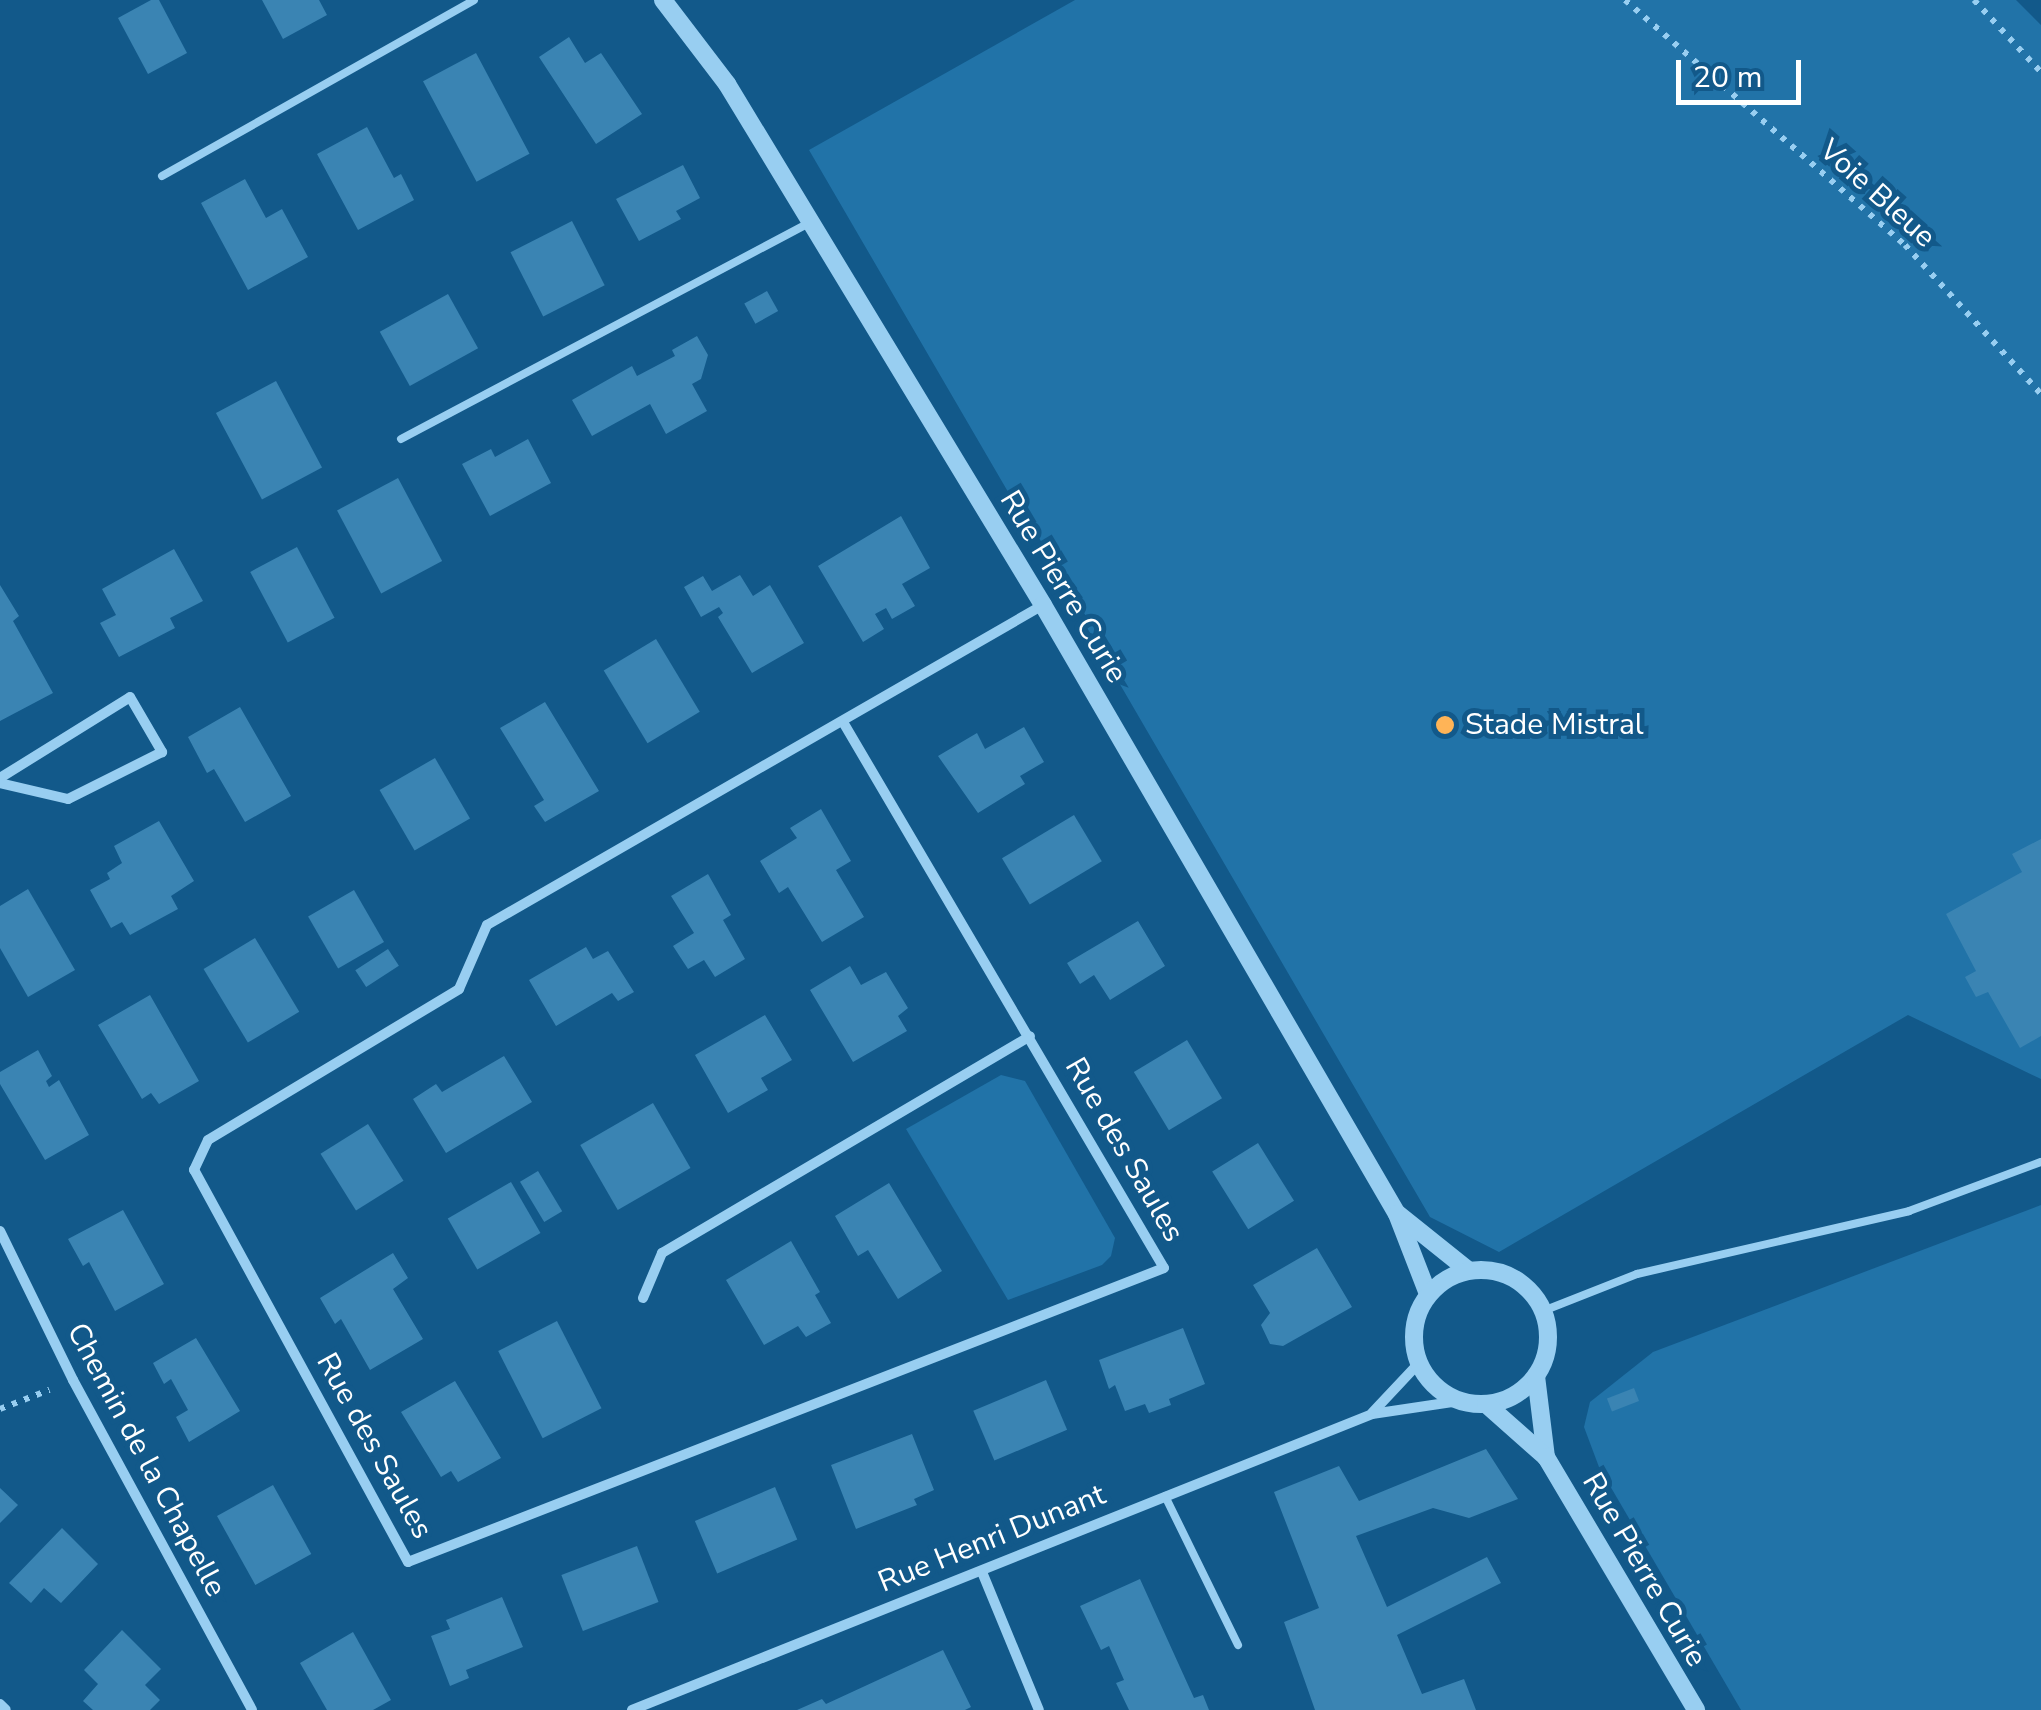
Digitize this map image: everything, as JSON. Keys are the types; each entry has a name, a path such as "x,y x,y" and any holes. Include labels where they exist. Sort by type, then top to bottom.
{"street":[{"name":"Rue Pierre Curie","path":"663,0 727,84 1043,605 1397,1214 1428,1294"},
{"name":"Rue des Saules","path":"844,722 1164,1268 408,1562 194,1170 208,1140 458,989 486,925 1043,605"},
{"path":"130,697 162,752 68,799 0,780 130,697"},
{"name":"Rue des Saules","path":"643,1298 662,1253 1030,1036"},
{"name":"Rue Pierre Curie","path":"1397,1214 1468,1270"},
{"name":"Chemin de la Chapelle","path":"0,1231 74,1380 252,1710"},
{"path":"1468,1270 1491,1270 1513,1277 1531,1291 1543,1311 1548,1333 1546,1355 1536,1376 1506,1400 1486,1404 1459,1401 1442,1392 1418,1364 1414,1327 1428,1294 1446,1279 1468,1270"},
{"name":"Rue Henri Dunant","path":"1372,1414 1418,1364"},
{"name":"Rue Pierre Curie","path":"1536,1376 1546,1457"},
{"name":"Rue Henri Dunant","path":"632,1710 1372,1414 1459,1401"},
{"name":"Rue Pierre Curie","path":"1486,1404 1546,1457 1696,1710"},
{"path":"982,1572 1039,1710"},
{"path":"0,1704 6,1710"}],"lane":[{"path":"162,176 474,0"},
{"path":"400,440 811,222"},
{"path":"1543,1311 1638,1274 1909,1210 2041,1162"},
{"path":"1165,1496 1238,1645"}],"path":[{"name":"Voie Bleue","path":"1625,0 1905,245 2041,394"},
{"path":"1974,0 2041,72"},
{"path":"0,1409 74,1380"}],"shaded area":[{"path":"1075,0 2016,0 2041,25 2041,1079 1908,1015 1499,1252 1430,1217 809,150"},
{"path":"1001,1075 1025,1081 1115,1238 1111,1256 1102,1265 1008,1300 906,1129"},
{"path":"2041,1205 2041,1710 1741,1710 1599,1467 1584,1427 1590,1402 1653,1352"}],"building":[{"path":"151,0 159,0 187,53 148,74 118,18"},
{"path":"262,0 319,0 327,15 283,39"},
{"path":"569,37 585,63 601,53 642,114 596,144 539,57"},
{"path":"476,53 530,154 477,182 423,81"},
{"path":"367,127 394,178 401,174 414,200 358,230 317,154"},
{"path":"683,165 700,198 676,211 681,219 639,241 616,199"},
{"path":"245,179 266,218 282,209 308,257 248,290 201,203"},
{"path":"572,221 605,285 543,316 511,252"},
{"path":"767,291 778,311 755,324 744,304"},
{"path":"448,294 478,348 410,386 380,332"},
{"path":"697,336 708,355 701,379 692,384 707,411 666,434 650,404 592,436 572,400 632,366 637,376 675,356 672,350"},
{"path":"276,381 322,468 262,499 216,413"},
{"path":"528,439 551,483 490,516 462,464 491,449 495,457"},
{"path":"398,478 442,561 381,593 337,510"},
{"path":"901,516 930,568 902,584 915,606 892,619 886,608 875,614 884,629 863,642 818,566"},
{"path":"297,547 335,618 288,643 250,572"},
{"path":"174,549 203,601 170,618 175,628 119,657 100,623 116,615 102,589"},
{"path":"740,575 753,596 770,585 804,643 752,673 718,617 723,613 719,607 701,617 684,587 703,576 712,591"},
{"path":"0,585 19,616 13,621 53,693 0,721"},
{"path":"656,639 700,712 647,743 604,670"},
{"path":"545,702 599,791 545,822 534,806 544,800 500,728"},
{"path":"240,707 291,796 245,822 214,769 207,773 188,737"},
{"path":"1024,727 1044,762 1020,776 1025,784 978,813 938,756 977,733 985,749"},
{"path":"435,758 470,819 415,851 380,790"},
{"path":"821,809 851,861 836,870 864,917 822,942 788,887 779,893 760,861 797,838 790,828"},
{"path":"1074,815 1102,861 1030,905 1002,858"},
{"path":"159,821 194,881 171,896 178,909 130,935 122,922 111,928 90,890 110,879 107,873 122,863 114,846"},
{"path":"2041,839 2041,1036 2020,1048 1988,992 1976,997 1965,977 1976,971 1946,914 2022,872 2012,854"},
{"path":"708,874 731,915 723,920 745,959 715,977 704,960 688,969 673,946 694,933 671,896"},
{"path":"28,889 75,970 28,997 0,948 0,906"},
{"path":"354,890 384,942 338,968 308,916"},
{"path":"1138,921 1165,966 1110,1000 1094,975 1080,984 1067,963"},
{"path":"255,938 299,1012 248,1043 204,969"},
{"path":"586,947 593,959 608,951 634,992 618,1001 612,993 556,1026 529,980"},
{"path":"388,949 399,966 366,987 355,970"},
{"path":"850,966 861,985 886,972 908,1008 898,1016 907,1031 853,1062 810,990"},
{"path":"150,995 199,1081 159,1104 151,1093 142,1099 98,1025"},
{"path":"765,1015 792,1060 761,1078 768,1090 728,1113 695,1055"},
{"path":"1187,1040 1222,1098 1169,1130 1134,1072"},
{"path":"38,1050 52,1076 46,1081 49,1087 59,1080 89,1135 45,1160 0,1084 0,1072"},
{"path":"504,1056 532,1102 446,1153 413,1099 436,1084 442,1092"},
{"path":"653,1103 690,1168 618,1210 580,1145"},
{"path":"368,1124 404,1181 356,1210 321,1154"},
{"path":"1258,1143 1294,1201 1248,1229 1212,1172"},
{"path":"538,1171 562,1211 544,1222 520,1182"},
{"path":"511,1182 540,1233 477,1270 448,1218"},
{"path":"889,1183 942,1271 898,1299 868,1250 858,1256 835,1216"},
{"path":"123,1210 164,1284 115,1311 89,1262 83,1266 68,1239"},
{"path":"791,1241 820,1292 815,1295 831,1323 806,1337 798,1326 764,1345 726,1280"},
{"path":"1317,1248 1352,1307 1283,1346 1270,1344 1261,1325 1270,1313 1253,1285"},
{"path":"393,1253 408,1278 393,1289 423,1339 370,1370 341,1319 335,1324 320,1298"},
{"path":"557,1321 601,1408 543,1438 498,1351"},
{"path":"1183,1328 1205,1384 1169,1399 1171,1405 1149,1413 1145,1404 1125,1411 1115,1385 1109,1389 1099,1360"},
{"path":"196,1338 240,1411 189,1442 176,1417 188,1410 171,1379 164,1384 153,1363"},
{"path":"1046,1380 1067,1430 994,1461 973,1411"},
{"path":"455,1381 501,1458 458,1482 451,1471 441,1477 401,1412"},
{"path":"1634,1388 1639,1401 1612,1411 1607,1398"},
{"path":"912,1434 934,1490 914,1499 917,1505 856,1529 831,1465"},
{"path":"1486,1449 1518,1499 1469,1518 1433,1508 1356,1536 1387,1607 1487,1557 1501,1583 1397,1635 1422,1694 1464,1679 1476,1710 1315,1710 1284,1622 1319,1608 1274,1492 1339,1466 1359,1501"},
{"path":"273,1485 311,1554 255,1585 217,1516"},
{"path":"775,1487 797,1539 717,1573 695,1521"},
{"path":"0,1488 18,1505 0,1523"},
{"path":"62,1528 98,1564 61,1603 44,1588 31,1603 9,1583"},
{"path":"637,1546 659,1602 583,1631 561,1575"},
{"path":"1140,1579 1194,1698 1203,1695 1209,1710 1129,1710 1116,1683 1124,1680 1109,1646 1101,1650 1080,1606"},
{"path":"502,1597 523,1647 466,1670 469,1678 450,1686 431,1636 450,1629 446,1620"},
{"path":"122,1630 161,1669 145,1685 160,1700 150,1710 93,1710 83,1701 98,1684 84,1670"},
{"path":"353,1632 391,1700 373,1710 327,1710 300,1663"},
{"path":"943,1650 971,1707 965,1710 797,1710 822,1699 826,1704"}],"place":[{"name":"Stade Mistral","path":"1445,725"}]}
